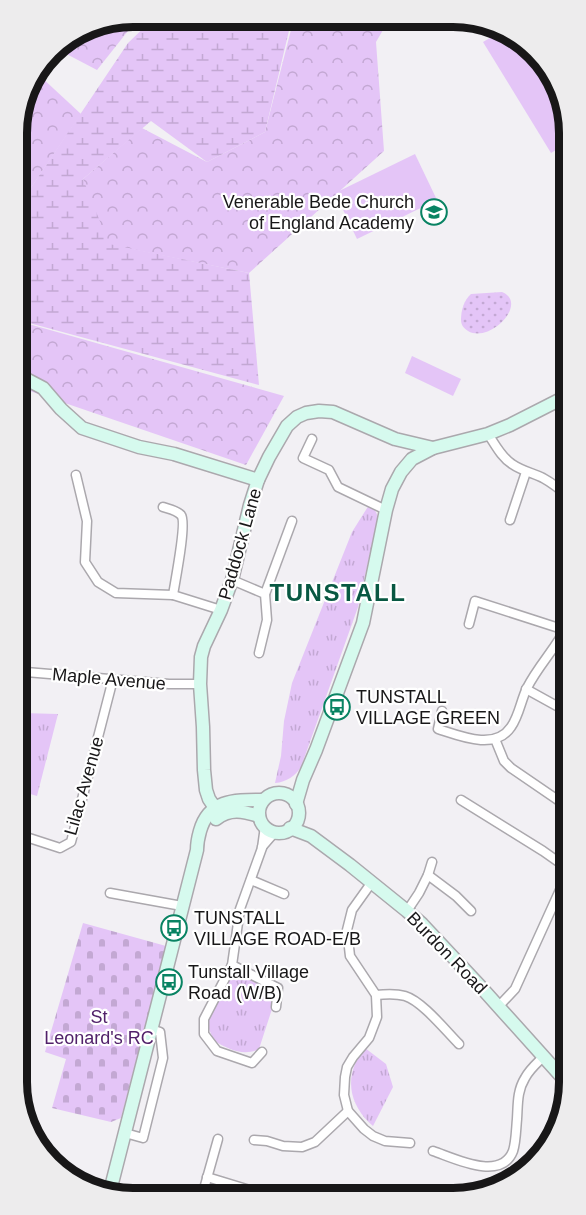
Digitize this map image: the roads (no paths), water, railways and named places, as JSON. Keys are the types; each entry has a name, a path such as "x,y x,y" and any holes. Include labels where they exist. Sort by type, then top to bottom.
{"street":[{"path":"27,380 43,388 82,428 139,447 174,454 258,480"},
{"path":"112,1186 204,820 209,813 239,811 283,832 291,828 297,820 303,780 363,623 387,510 396,479 412,459 433,448 488,434 559,400"},
{"name":"Paddock Lane","path":"218,812 209,800 205,777 200,684 201,657 232,580 258,480 287,426 306,413 333,412 396,439 433,448"},
{"path":"488,434 511,464 554,484 559,489"},
{"path":"312,439 303,458 329,470 338,487 387,510"},
{"name":"Paddock Lane","path":"396,439 412,459"},
{"path":"510,520 526,471"},
{"path":"76,475 87,521 85,562 98,582 116,593 172,595 221,610"},
{"path":"163,507 174,510 183,519 172,595"},
{"path":"259,653 267,620 265,594 292,521"},
{"path":"232,580 265,594"},
{"path":"469,624 475,601 559,626"},
{"path":"442,711 438,729 462,737 487,740 503,735 511,727 526,689 559,638"},
{"name":"Maple Avenue","path":"27,672 169,684 200,684"},
{"name":"Lilac Avenue","path":"27,837 60,848 71,842 112,679"},
{"path":"526,689 559,707"},
{"path":"495,739 504,761 511,768 559,801"},
{"path":"218,812 228,802 263,800 273,794 283,793 303,780"},
{"path":"283,793 288,795 297,809"},
{"path":"262,1052 252,1063 217,1051 204,1034 204,1019 232,965 240,909 262,848 266,825 259,810 263,800"},
{"path":"461,800 559,862"},
{"name":"Burdon Road","path":"297,809 311,836"},
{"name":"Burdon Road","path":"291,828 311,836 407,910 559,1074"},
{"path":"407,910 419,893 432,862"},
{"path":"428,875 471,911"},
{"path":"251,880 284,894"},
{"path":"372,882 352,910 347,930 350,956 376,995 377,1017 369,1038 347,1067 344,1095 348,1111 373,1136 385,1141 410,1143"},
{"path":"498,1008 514,989 559,892"},
{"path":"110,893 183,906"},
{"path":"232,965 278,988 276,1007"},
{"path":"376,995 392,993 406,996 421,1005 459,1044"},
{"path":"125,1133 143,1138 163,1058 160,1032 151,1029"},
{"path":"433,1151 474,1165 489,1167 503,1165 513,1150 518,1094 526,1075 543,1057"},
{"path":"254,1140 302,1147 315,1142 348,1111"},
{"path":"204,1188 218,1139"},
{"path":"207,1177 243,1188"}],"place":[{"name":"Venerable Bede Church of England Academy","path":"434,212"},
{"name":"TUNSTALL VILLAGE GREEN","path":"337,707"},
{"name":"TUNSTALL VILLAGE ROAD-E/B","path":"174,928"},
{"name":"Tunstall Village Road (W/B)","path":"169,982"}],"district":[{"name":"TUNSTALL","path":"338,592"}],"park label":[{"name":"St Leonard's RC","path":"99,1027"}]}
